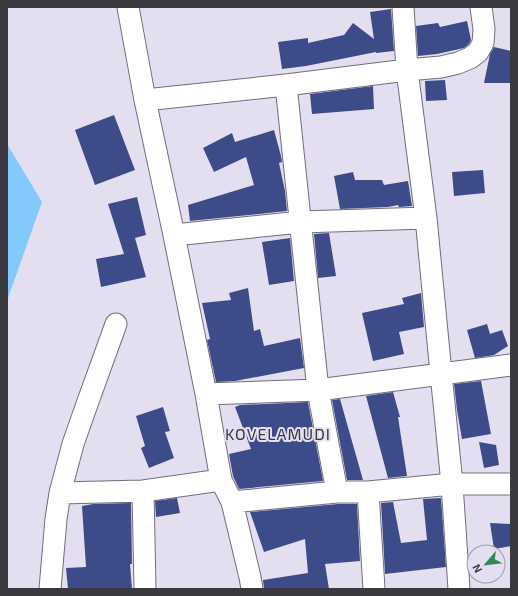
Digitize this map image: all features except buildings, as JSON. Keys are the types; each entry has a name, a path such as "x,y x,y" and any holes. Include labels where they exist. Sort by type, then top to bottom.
{"street":[{"path":"128,7 145,100 206,394 221,480 232,502 252,589"},
{"path":"403,7 407,70 426,218 442,373 452,484 459,589"},
{"path":"145,100 286,85 458,64 478,52 483,43 484,29 481,7"},
{"path":"286,85 318,390 337,492"},
{"path":"174,235 301,222 426,218"},
{"path":"50,589 56,519 60,493 83,414 116,324"},
{"path":"206,394 318,390 511,365"},
{"path":"60,493 143,491 221,480"},
{"path":"232,502 337,492 368,492 452,484 511,484"},
{"path":"143,491 145,589"},
{"path":"368,492 374,589"}],"water":[{"path":"7,144 42,202 7,301"}],"district":[{"name":"KOVELAMUDI","path":"278,433"}]}
